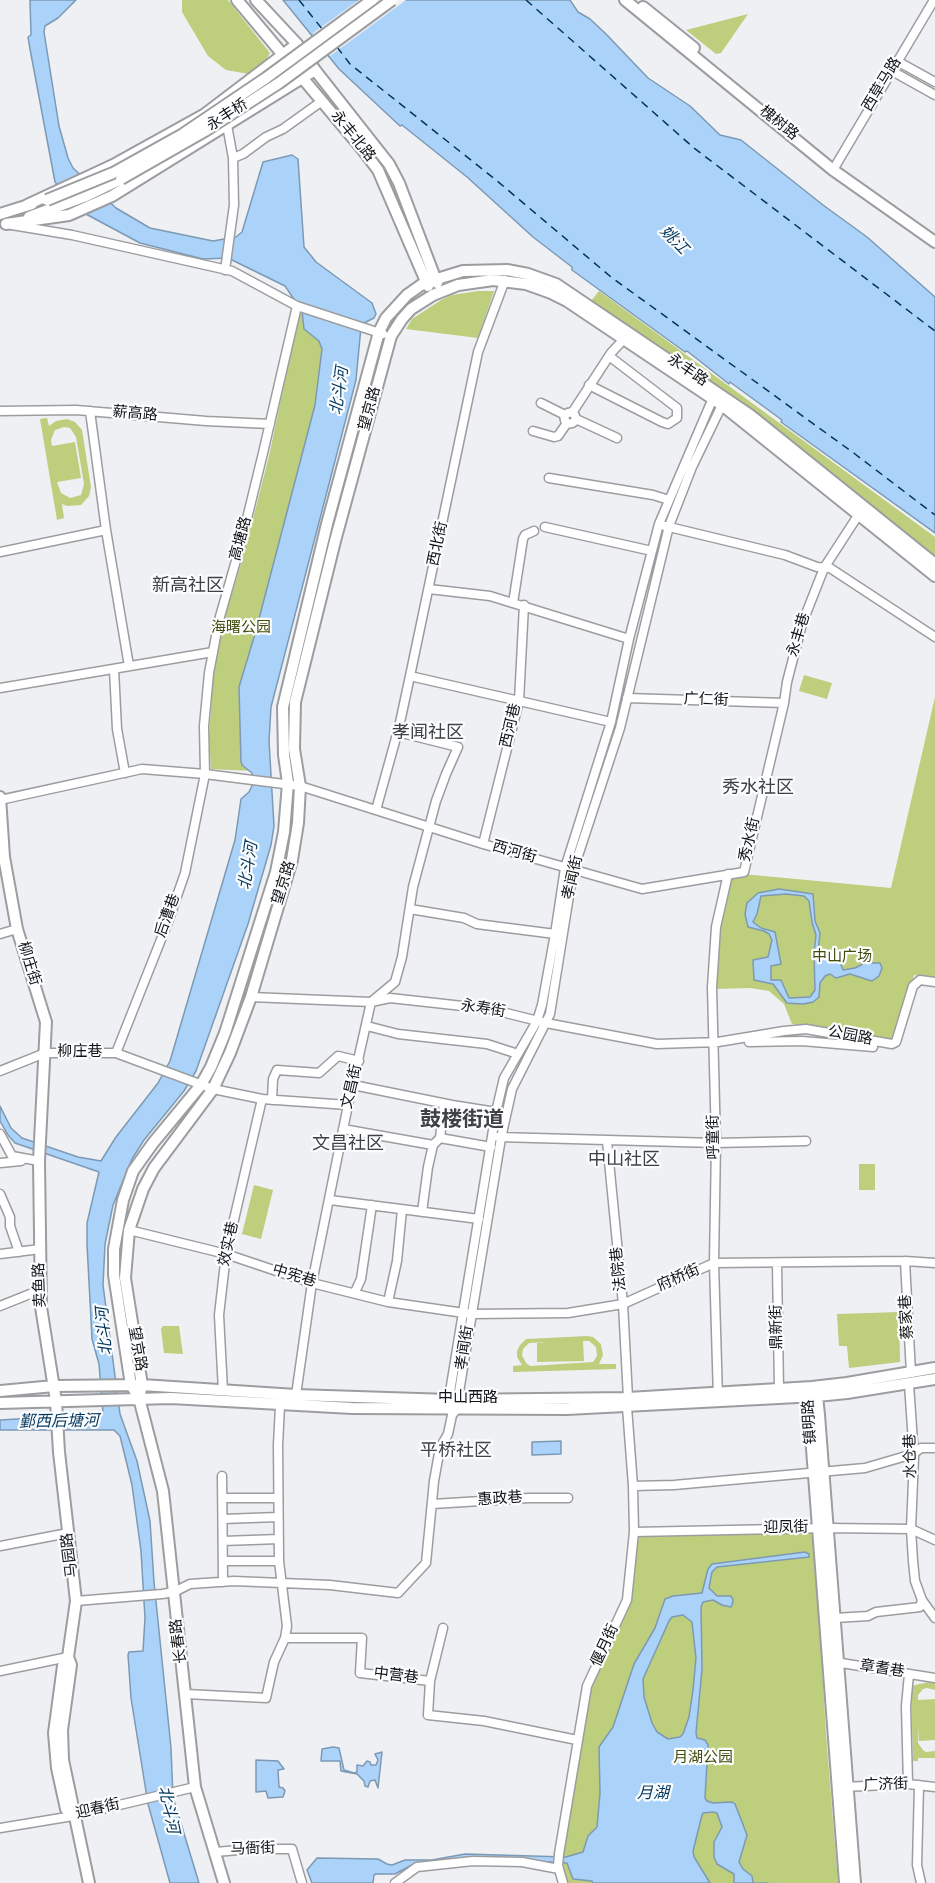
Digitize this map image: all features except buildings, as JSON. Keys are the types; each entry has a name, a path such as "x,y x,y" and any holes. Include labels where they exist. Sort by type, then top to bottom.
{"main road":[{"name":"永丰北路","path":"237,0 378,170 437,293"},
{"name":"永丰北路","path":"256,0 297,44 388,164 399,183 430,280"},
{"name":"永丰桥","path":"51,200 113,172 183,134 266,78 372,0"},
{"name":"永丰桥","path":"51,200 86,196 121,179 205,131 279,83 392,0"},
{"name":"槐树路","path":"625,0 835,167 935,243"},
{"name":"槐树路","path":"634,0 835,167 935,237"},
{"path":"3,225 206,114 297,44"},
{"path":"3,225 52,218 112,196 315,70"},
{"path":"0,213 51,200"},
{"name":"永丰路","path":"407,295 430,280 463,271 492,269 528,274 555,284 750,415 935,564"},
{"name":"永丰路","path":"421,301 437,293 476,281 505,280 551,293 567,301 717,402 935,576"},
{"name":"望京路","path":"139,1398 132,1385 114,1275 114,1249 121,1208 133,1172 153,1143 201,1085 225,1033 276,872 284,832 288,783 284,755 283,707 327,524 379,332 386,318 407,295"},
{"name":"望京路","path":"132,1385 125,1278 129,1230 143,1189 154,1168 213,1089 230,1053 251,997 292,860 298,823 300,786 294,749 296,702 335,541 391,336 402,319 421,301"},
{"name":"柳庄街","path":"0,799 4,857 17,929 46,1022 41,1129"},
{"name":"卖鱼路","path":"41,1129 39,1161 40,1290 56,1405"},
{"name":"中山西路","path":"910,1378 935,1368"},
{"name":"中山西路","path":"0,1403 56,1405 98,1400 171,1398 280,1406 453,1407 628,1402 812,1393 910,1378 935,1379"},
{"name":"中山西路","path":"0,1390 54,1386 132,1385 453,1407"},
{"name":"中山西路","path":"718,1398 779,1390 812,1393"},
{"name":"镇明路","path":"812,1393 842,1787 845,1883"},
{"name":"长春路","path":"139,1398 163,1491 195,1787 224,1883"},
{"name":"马园路","path":"56,1405 76,1601 68,1657 70,1665 62,1740 63,1760 89,1883"},
{"name":"镇明路","path":"823,1528 835,1618 833,1662"},
{"name":"镇明路","path":"842,1787 855,1883"}],"street":[{"name":"西草马路","path":"835,167 934,0"},
{"path":"897,62 935,82"},
{"path":"892,71 935,95"},
{"path":"232,158 283,129 322,101"},
{"path":"225,270 234,204 232,158 227,125"},
{"path":"3,225 72,235 232,271 297,306 391,336"},
{"name":"西北街","path":"376,810 398,732 478,352 505,280"},
{"name":"高塘路","path":"205,774 204,726 209,673 219,620 241,543 297,306"},
{"path":"533,431 558,436 589,385 624,339"},
{"path":"589,385 662,423 668,424 676,418 677,408 609,356"},
{"name":"孝闻街","path":"284,1584 330,1585 398,1593 426,1563 434,1481 440,1448 448,1434 453,1407 497,1137 512,1089 541,1022 555,934 569,869 611,722 629,639 659,524 717,402"},
{"name":"孝闻街","path":"467,1314 479,1220 491,1147 497,1137 496,1112 504,1078 541,1022 550,1014 569,869 620,728 669,526 717,402"},
{"path":"541,403 617,438"},
{"name":"薪高路","path":"0,411 90,411 270,424"},
{"path":"90,411 106,530 129,666"},
{"path":"549,478 653,495 669,500"},
{"name":"永丰巷","path":"784,703 802,624 824,568 859,514"},
{"path":"659,524 830,568 935,637"},
{"path":"545,527 652,551"},
{"path":"0,552 106,530"},
{"path":"513,603 523,539 525,535 534,531"},
{"path":"429,589 490,596 629,639"},
{"name":"西河巷","path":"483,844 519,701 524,605"},
{"path":"0,688 213,652"},
{"path":"114,669 117,729 124,773"},
{"path":"410,676 611,722"},
{"name":"广仁街","path":"627,698 784,703"},
{"name":"秀水街","path":"744,872 784,703"},
{"path":"371,1002 395,982 402,957 413,887 446,774 458,747 398,732"},
{"path":"0,799 142,769 205,774"},
{"name":"西河街","path":"205,774 300,786 483,844 642,889 744,872"},
{"name":"后漕巷","path":"116,1053 168,922 184,873 205,774"},
{"name":"呼童街","path":"718,1398 714,1263 716,1143 711,987 716,927 728,874"},
{"path":"410,909 464,918 477,924 555,934"},
{"path":"0,934 17,929"},
{"name":"公园路","path":"712,1042 802,1041 894,1048 899,1045 917,988 921,984 935,984"},
{"name":"永寿街","path":"251,997 371,1002 390,998 490,1010 657,1044 712,1042"},
{"name":"文昌街","path":"297,1395 312,1283 371,1002"},
{"path":"367,1026 398,1034 487,1044 518,1054"},
{"name":"柳庄巷","path":"0,1071 45,1053 116,1053 213,1089 262,1099 348,1105"},
{"path":"272,1100 273,1079 277,1070 320,1073 338,1056 358,1061"},
{"path":"353,1085 496,1112"},
{"name":"效实巷","path":"223,1391 219,1315 226,1254 262,1099"},
{"path":"422,1212 444,1104"},
{"path":"343,1130 491,1147"},
{"path":"0,1134 12,1156 39,1161"},
{"path":"497,1137 716,1143 806,1141"},
{"name":"法院巷","path":"607,1141 623,1304 628,1402"},
{"path":"0,1163 39,1161"},
{"path":"0,1194 10,1217 10,1226 19,1252"},
{"path":"330,1200 479,1220"},
{"path":"355,1292 361,1279 372,1205"},
{"path":"388,1302 397,1261 402,1210"},
{"name":"中宪巷","path":"129,1230 226,1254 312,1283 388,1302 467,1314"},
{"path":"0,1254 40,1249"},
{"name":"府桥街","path":"467,1314 568,1312 623,1304 714,1263 905,1261 935,1263"},
{"name":"蔡家巷","path":"905,1261 910,1378"},
{"name":"鼎新街","path":"777,1263 779,1390"},
{"path":"0,1306 40,1290"},
{"name":"水仓巷","path":"910,1378 914,1454 911,1529 915,1581 922,1600"},
{"name":"偃月街","path":"563,1883 559,1868 559,1854 587,1686 627,1600 634,1532 628,1402"},
{"path":"186,1694 266,1698 274,1662 285,1638 287,1626 284,1584 279,1561 280,1406"},
{"path":"633,1486 674,1485 865,1468 914,1454 921,1448 935,1448"},
{"path":"222,1476 223,1582"},
{"path":"223,1498 278,1498"},
{"name":"惠政巷","path":"433,1504 568,1498"},
{"path":"223,1519 278,1517"},
{"name":"迎凤街","path":"634,1532 823,1528 911,1529 935,1540"},
{"path":"0,1546 68,1533"},
{"path":"223,1541 279,1539"},
{"path":"223,1561 279,1561"},
{"path":"76,1601 162,1594 174,1592 190,1584 223,1582 284,1584"},
{"path":"835,1618 867,1616 876,1612 920,1607 922,1600"},
{"path":"922,1600 935,1618"},
{"path":"430,1681 443,1628"},
{"name":"中营巷","path":"285,1638 362,1638 360,1673 430,1681 428,1715 484,1721 577,1740"},
{"path":"0,1671 68,1657"},
{"name":"章耆巷","path":"833,1662 935,1678"},
{"path":"908,1784 906,1706 909,1674"},
{"name":"广济街","path":"842,1787 908,1784 935,1787"},
{"path":"919,1785 917,1865 921,1883"},
{"name":"迎春街","path":"0,1828 73,1816 195,1787"},
{"name":"马衙街","path":"215,1852 292,1849 302,1883"},
{"path":"395,1883 417,1867 473,1861 522,1862 559,1868"}],"green space":[{"path":"182,0 228,0 270,53 263,66 249,74 226,70 208,56 182,12"},
{"path":"748,14 721,53 716,54 686,30"},
{"path":"494,291 478,338 406,329 412,319 441,300 452,295"},
{"path":"599,291 935,537 935,564 716,390 591,301"},
{"name":"海曙公园","path":"299,314 304,314 324,344 324,350 254,771 211,769 209,738 213,680 223,623 244,554 269,456"},
{"path":"47,418 49,426 56,421 67,419 75,422 82,430 91,487 89,496 81,505 62,504 64,518 57,520 40,419","holes":["70,428 76,437 84,484 81,495 70,498 61,493 57,482 81,478 75,442 52,446 51,440 55,430"]},
{"path":"804,675 832,683 827,699 799,691"},
{"name":"中山广场","path":"935,697 935,979 914,975 894,1040 792,1024 784,1004 769,991 750,988 715,989 719,927 729,876 743,874 891,888"},
{"path":"859,1164 875,1164 875,1190 859,1190"},
{"path":"254,1185 273,1190 261,1239 242,1234"},
{"path":"899,1312 900,1362 849,1368 847,1346 839,1346 837,1314"},
{"path":"163,1326 179,1326 183,1354 164,1353 161,1329"},
{"path":"593,1337 601,1344 603,1355 599,1364 616,1364 616,1369 513,1372 513,1366 522,1365 517,1357 517,1351 526,1339","holes":["583,1341 589,1341 596,1347 597,1356 593,1362 530,1366 522,1355 523,1349 529,1343 546,1342 537,1343 537,1362 584,1361"]},
{"name":"月湖公园","path":"814,1531 826,1734 838,1883 566,1883 562,1854 589,1687 628,1601 636,1534"},
{"path":"935,1683 935,1690 923,1689 918,1695 918,1700 935,1699 935,1740 919,1741 919,1727 918,1743 926,1752 935,1751 935,1758 918,1758 918,1761 913,1761 911,1686"}],"water":[{"path":"30,0 76,0 58,18 45,26 44,32 59,126 73,168 116,208 150,228 213,241 236,237 242,232 263,162 292,155 298,159 304,247 316,262 372,303 376,314 361,327 356,380 271,707 269,741 274,826 271,845 248,924 196,1071 184,1091 144,1140 132,1159 113,1205 105,1244 103,1285 120,1414 137,1461 150,1521 171,1748 173,1797 199,1883 170,1883 148,1804 131,1698 128,1655 129,1652 143,1651 145,1618 141,1551 132,1485 120,1436 114,1430 0,1430 0,1420 103,1414 99,1364 92,1339 87,1244 87,1223 99,1172 15,1143 0,1121 0,1106 11,1128 22,1138 78,1157 101,1161 116,1137 158,1083 170,1061 235,840 241,799 252,786 252,773 242,765 241,761 239,687 315,405 322,349 319,341 304,329 302,311 285,286 228,258 203,259 140,243 84,213 55,182 28,37 31,35"},
{"name":"姚江","path":"283,0 570,0 578,12 590,19 606,34 648,78 690,106 720,135 741,140 867,237 935,297 935,533 781,422 782,420 730,382 729,384 687,351 685,352 572,270 572,267 533,237 467,177 402,125 400,126 339,69"},
{"path":"779,889 813,894 815,921 820,933 818,952 820,957 837,955 843,970 865,963 880,963 882,968 879,976 872,981 850,974 836,978 830,974 825,976 820,983 819,997 813,1002 787,1003 773,984 754,980 753,960 768,957 772,940 764,931 748,927 745,914 747,903 758,893","holes":["786,894 804,896 809,901 816,935 815,990 810,997 789,998 781,980 771,980 771,966 781,964 775,932 761,928 753,922 761,896"]},
{"path":"561,1441 561,1454 532,1455 532,1442"},
{"name":"月湖","path":"805,1552 809,1554 809,1557 717,1567 712,1572 709,1588 717,1596 731,1596 732,1605 731,1607 722,1605 713,1600 703,1602 701,1607 702,1669 696,1733 697,1738 705,1740 708,1745 705,1798 713,1803 732,1802 735,1804 747,1835 739,1862 743,1869 752,1876 753,1883 734,1883 734,1874 717,1864 714,1857 714,1842 722,1827 717,1813 713,1812 703,1813 693,1851 694,1857 710,1883 593,1883 573,1879 567,1863 520,1860 412,1865 395,1874 376,1874 373,1883 312,1883 307,1870 317,1858 378,1859 392,1865 405,1860 432,1860 465,1854 566,1857 583,1852 588,1836 597,1827 600,1793 599,1747 613,1727 634,1664 655,1628 665,1599 702,1593 708,1569 712,1564","holes":["683,1615 692,1622 696,1658 689,1717 683,1734 680,1737 668,1739 657,1732 652,1723 644,1697 643,1679 672,1617"]},
{"path":"339,1748 344,1770 354,1773 357,1772 357,1765 363,1766 367,1761 371,1765 376,1765 378,1760 375,1754 382,1752 378,1788 375,1780 370,1781 368,1787 357,1774 341,1771 340,1761 321,1761 322,1749"},
{"path":"256,1760 278,1761 284,1769 278,1770 279,1787 285,1791 283,1797 268,1798 266,1791 256,1792"}],"pier":[{"path":"359,0 406,0 330,56 313,33"}],"ferry route":[{"path":"299,0 323,30"},
{"path":"526,0 694,148 935,331"},
{"path":"337,47 350,64 496,180 611,277 855,454 935,515"}],"district":[{"name":"新高社区","path":"188,587"},
{"name":"孝闻社区","path":"428,734"},
{"name":"秀水社区","path":"758,789"},
{"name":"鼓楼街道","path":"462,1122"},
{"name":"文昌社区","path":"348,1145"},
{"name":"中山社区","path":"624,1161"},
{"name":"平桥社区","path":"456,1452"}],"water label":[{"name":"北斗河","path":"341,391"},
{"name":"北斗河","path":"250,866"},
{"name":"北斗河","path":"106,1331"},
{"name":"鄞西后塘河","path":"59,1423"},
{"name":"北斗河","path":"167,1810"}]}
